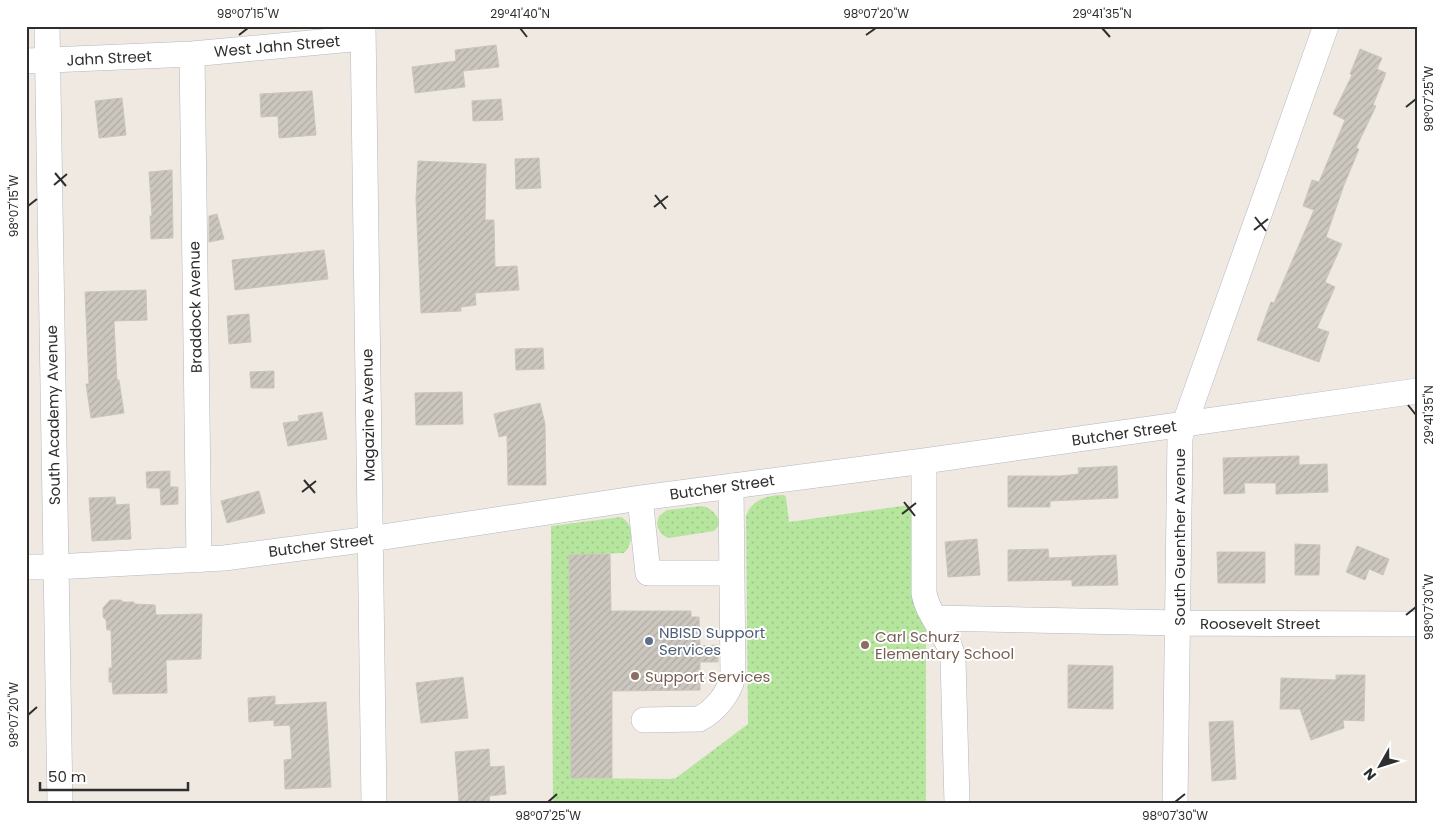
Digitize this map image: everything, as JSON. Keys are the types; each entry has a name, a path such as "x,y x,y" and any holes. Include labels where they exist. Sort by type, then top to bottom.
{"street":[{"name":"South Academy Avenue","path":"47,26 37,61 55,566 60,803"},
{"name":"South Guenther Avenue","path":"1175,803 1180,437 1326,26"},
{"name":"West Jahn Street","path":"192,54 363,32"},
{"name":"Magazine Avenue","path":"363,32 374,803"},
{"name":"Jahn Street","path":"37,61 192,54"},
{"name":"Braddock Avenue","path":"192,54 199,560"},
{"name":"Butcher Street","path":"26,567 199,560 370,539 640,498 924,461 1417,391"},
{"path":"924,461 924,593 927,604 949,642 953,659 957,803"},
{"path":"644,720 699,719 724,698 728,691 733,676 731,486"},
{"path":"640,498 648,573 732,573"},
{"name":"Roosevelt Street","path":"935,618 1178,623 1417,624"}],"green space":[{"name":"Carl Schurz Elementary School","path":"784,495 786,497 789,522 909,505 917,525 926,618 926,803 553,803 551,526 621,517 628,524 631,534 630,544 624,553 569,555 571,778 670,779 676,778 748,724 746,516 752,506 761,499"},
{"path":"702,506 711,510 718,518 719,525 714,531 669,538 659,531 657,523 659,516 667,510"}],"building":[{"path":"496,45 499,67 463,71 465,87 415,93 412,67 456,61 455,50"},
{"path":"1360,49 1382,58 1377,69 1386,73 1373,105 1376,106 1356,148 1359,149 1326,237 1342,244 1325,282 1335,287 1317,328 1329,332 1319,362 1257,340 1271,302 1274,303 1314,210 1303,206 1312,180 1319,182 1345,120 1333,114 1352,75 1350,74"},
{"path":"312,91 316,135 279,138 278,116 261,117 260,94"},
{"path":"122,98 126,135 99,138 95,101"},
{"path":"501,99 503,120 473,121 472,101"},
{"path":"539,158 541,188 516,189 515,159"},
{"path":"418,161 486,164 485,220 494,220 495,267 517,266 519,290 475,293 476,305 461,307 461,311 421,313 416,199"},
{"path":"172,170 173,238 151,239 150,216 152,216 149,172"},
{"path":"217,214 224,239 209,242 209,216"},
{"path":"324,250 328,279 235,290 232,260"},
{"path":"146,290 147,320 114,321 117,380 119,380 124,413 91,418 86,384 89,384 85,292"},
{"path":"249,314 251,342 229,344 227,316"},
{"path":"543,348 544,369 516,370 515,349"},
{"path":"274,371 274,388 251,388 250,372"},
{"path":"462,392 463,424 416,425 415,393"},
{"path":"540,403 545,424 546,485 508,485 507,435 499,437 494,414"},
{"path":"322,412 327,439 288,446 283,423 299,421 298,416"},
{"path":"1299,456 1299,465 1327,464 1328,492 1276,494 1276,483 1244,483 1245,493 1224,494 1223,458"},
{"path":"1117,466 1118,498 1050,501 1050,507 1008,507 1008,476 1060,476 1079,474 1078,468"},
{"path":"170,471 170,487 178,487 178,504 161,505 160,488 147,488 146,472"},
{"path":"259,491 265,513 227,523 221,501"},
{"path":"115,497 116,505 129,504 131,539 92,541 89,498"},
{"path":"977,539 980,575 948,577 945,542"},
{"path":"1295,544 1320,545 1319,575 1295,575"},
{"path":"1357,546 1389,559 1383,575 1369,569 1365,580 1346,572"},
{"path":"1048,549 1049,558 1116,555 1118,585 1072,586 1072,580 1008,581 1008,550"},
{"path":"1217,552 1265,552 1265,583 1218,583"},
{"name":"Support Services","path":"610,554 611,611 691,611 691,617 699,617 700,646 718,645 718,662 700,662 700,690 612,691 612,778 571,778 569,555"},
{"path":"110,600 155,605 156,615 202,614 201,659 166,660 167,693 113,694 112,682 109,682 109,668 112,668 111,630 107,630 106,620 103,617 103,608"},
{"path":"1068,665 1113,666 1113,709 1068,708"},
{"path":"1336,675 1365,675 1364,721 1343,720 1344,728 1311,740 1300,709 1280,709 1281,678 1336,680"},
{"path":"463,677 468,718 421,723 416,683"},
{"path":"275,696 275,705 326,702 331,787 285,789 284,760 292,759 290,725 274,726 274,720 249,722 248,698"},
{"path":"1233,721 1236,779 1212,781 1209,722"},
{"path":"489,749 490,767 504,766 506,794 489,796 490,803 459,803 455,752"}],"place":[{"name":"NBISD Support Services","path":"649,641"},
{"name":"Carl Schurz Elementary School","path":"865,645"},
{"name":"Support Services","path":"635,676"}]}
